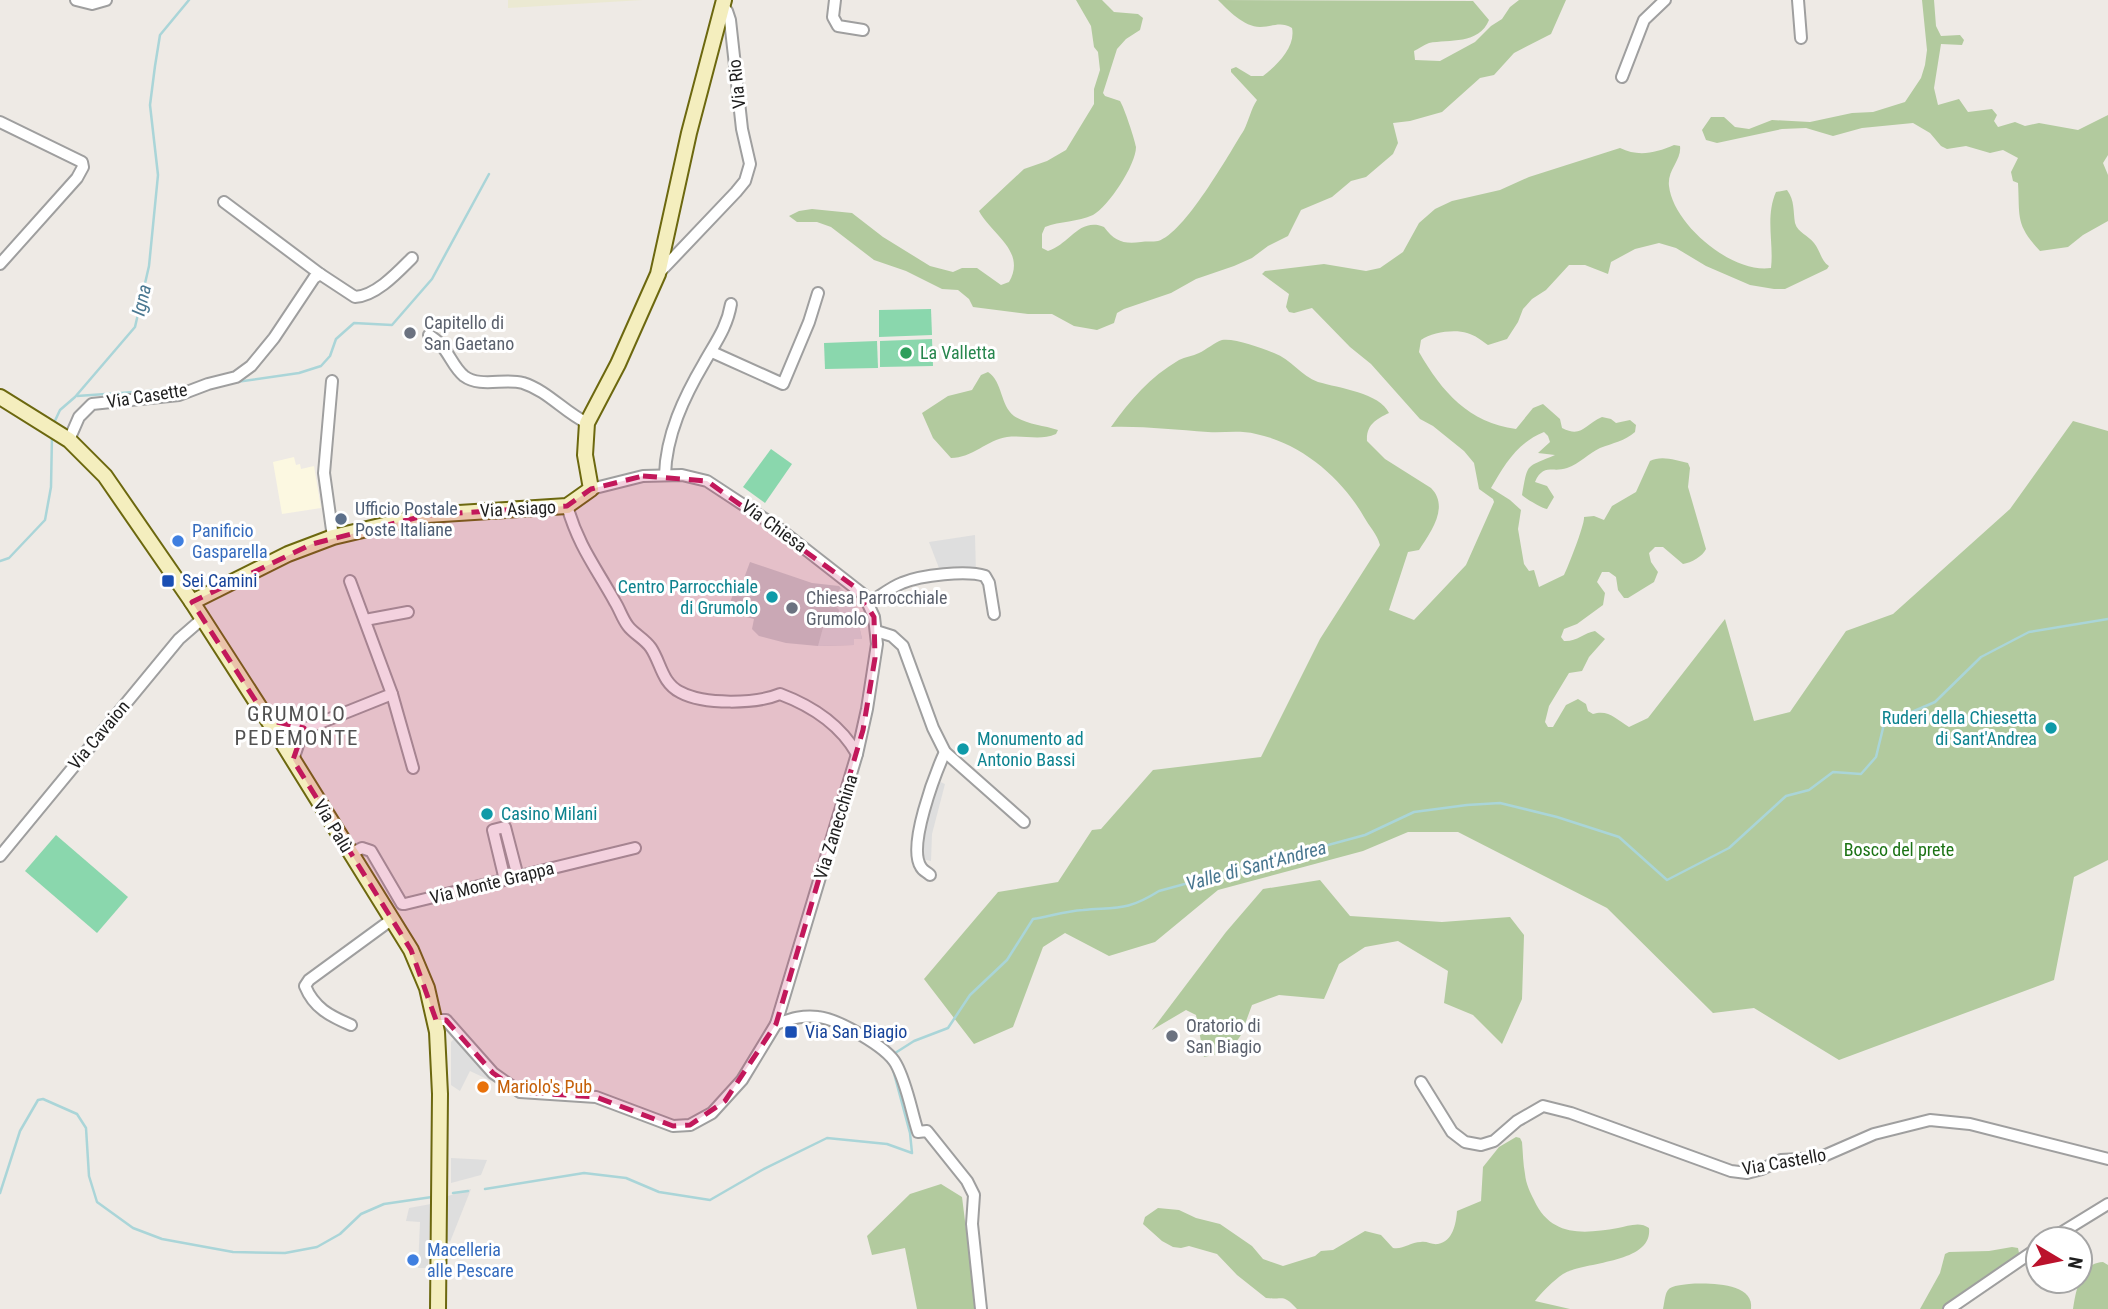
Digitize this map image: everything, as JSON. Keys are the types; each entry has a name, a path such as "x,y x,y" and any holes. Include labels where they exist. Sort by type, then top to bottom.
{"main road":[{"name":"Via Rio","path":"657,274 689,133 723,3"},
{"path":"591,489 585,455 587,423 629,341 657,274"},
{"name":"Via Palù","path":"0,397 66,438 105,475 282,741 411,950 428,988 436,1020 440,1094 438,1309"},
{"name":"Via Asiago","path":"192,602 288,554 333,537 427,515 567,506 591,489"}],"street":[{"path":"76,0 92,4 106,0"},
{"path":"835,0 833,17 838,26 863,30"},
{"path":"1622,77 1644,20 1665,0"},
{"path":"1798,0 1801,38"},
{"name":"Via Rio","path":"657,274 745,181 750,164 742,129 730,20 723,3"},
{"path":"0,122 70,155 82,162 83,167 77,178 0,264"},
{"path":"224,202 320,274 350,294 360,297 386,282 412,258"},
{"name":"Via Casette","path":"66,438 79,416 92,404 179,395 236,377 251,366 274,338 314,278 320,274"},
{"path":"712,352 783,384 818,293"},
{"path":"665,475 668,443 678,415 705,360 728,322 731,304"},
{"path":"429,335 441,345 465,376 481,382 508,380 526,384 587,423"},
{"path":"332,380 324,473 333,537"},
{"name":"Via Chiesa","path":"591,489 643,476 682,475 707,481 745,504 855,587 869,603"},
{"name":"Via Zanecchina","path":"567,506 583,549 624,620 652,650 671,686 679,692 704,698 750,701 780,694 806,703 847,737 857,754 776,1024"},
{"path":"857,754 873,674 876,631 869,603 902,583 936,576 976,574 985,576 989,583 994,614"},
{"path":"350,581 392,694 413,768"},
{"path":"365,620 408,612"},
{"name":"Via Cavaion","path":"0,856 179,639 202,619"},
{"path":"876,631 892,636 903,646 933,729 945,752 1024,822"},
{"path":"282,741 285,734 302,730 392,694"},
{"path":"268,720 302,730"},
{"path":"293,760 302,730"},
{"path":"930,875 921,867 918,858 920,827 933,779 945,752"},
{"path":"505,880 494,830 505,827 518,877"},
{"name":"Via Monte Grappa","path":"353,858 362,848 371,851 402,904 635,848"},
{"path":"351,1025 325,1014 305,986 309,980 391,920"},
{"path":"436,1020 446,1020 493,1073 520,1092 596,1097 673,1126 690,1125 712,1114 742,1080 776,1024 799,1016 822,1017 841,1024 891,1056 898,1067 918,1132 927,1131 960,1171 974,1195 972,1224 981,1309"},
{"name":"Via Castello","path":"1421,1082 1452,1132 1465,1142 1480,1145 1494,1140 1517,1121 1543,1106 1571,1113 1731,1171 1747,1173 1781,1160 1819,1158 1874,1134 1930,1120 1970,1124 2108,1159"},
{"path":"2074,1225 2108,1204"},
{"path":"1948,1309 2024,1257"}],"highlighted area":[{"path":"643,476 707,481 855,587 874,617 875,658 863,730 776,1024 725,1101 690,1125 673,1126 596,1097 520,1092 493,1073 446,1020 436,1020 411,950 293,760 304,728 268,720 192,602 312,544 427,515 567,506 591,489"}],"shaded area":[{"path":"508,0 643,0 508,8"},
{"path":"294,457 296,465 300,464 301,469 314,466 321,508 282,514 273,462"},
{"path":"975,535 976,574 942,576 929,542"},
{"name":"Chiesa Parrocchiale Grumolo","path":"750,562 812,583 839,586 854,603 862,639 854,639 854,645 818,646 786,643 759,636 752,629 754,619 727,612 733,594 740,589"},
{"path":"841,588 854,603 862,639 854,639 854,645 818,646 824,624 838,621 839,610 830,600"},
{"path":"938,781 945,784 932,834 931,861 922,859 924,830"},
{"path":"456,1037 474,1062 493,1077 491,1081 470,1071 460,1091 451,1085 451,1042"},
{"path":"451,1158 487,1160 481,1175 451,1183"},
{"path":"471,1189 450,1242 447,1240 448,1196"},
{"path":"431,1204 428,1268 418,1268 420,1222 406,1221 409,1208"}],"green space":[{"path":"1076,0 1102,0 1114,12 1138,14 1143,18 1140,30 1117,49 1103,93 1120,101 1136,147 1126,174 1099,211 1087,217 1045,227 1042,248 1048,251 1081,229 1095,225 1104,227 1116,239 1125,242 1158,241 1180,224 1205,192 1244,130 1257,100 1231,69 1236,67 1251,76 1263,76 1284,55 1292,35 1292,28 1284,25 1260,27 1248,24 1218,0 1473,1 1489,20 1478,34 1463,39 1429,43 1414,51 1415,60 1440,61 1475,42 1519,0 1566,0 1551,34 1514,53 1494,75 1480,78 1442,112 1393,123 1398,143 1393,154 1366,177 1351,181 1332,197 1301,210 1288,236 1252,258 1196,279 1171,293 1124,309 1117,313 1114,323 1097,330 1074,326 1052,314 1028,314 973,307 969,299 958,290 942,289 906,271 874,260 831,227 817,222 797,222 789,216 812,209 852,213 883,237 930,266 953,272 962,268 977,268 1001,285 1009,282 1014,261 1011,252 979,211 1024,169 1047,161 1066,150 1094,104 1094,89 1100,70 1098,52 1094,47 1091,26"},
{"path":"1922,0 1934,0 1936,26 1941,36 1960,35 1964,40 1962,45 1941,44 1934,88 1938,105 1959,99 1968,112 1992,109 1997,115 1994,121 1998,127 2015,122 2025,126 2039,123 2078,130 2108,115 2108,155 2103,163 2108,175 2108,221 2068,247 2040,251 2026,234 2020,220 2018,183 2013,181 2011,172 2018,158 2003,150 1990,153 1966,146 1947,149 1930,133 1913,123 1862,128 1833,136 1806,128 1782,129 1717,143 1706,140 1702,130 1711,117 1724,117 1735,127 1749,129 1772,120 1810,122 1852,113 1873,112 1905,102 1921,78 1925,65 1927,50"},
{"name":"Bosco del prete","path":"1674,145 1680,146 1680,151 1669,180 1673,201 1681,216 1707,244 1739,263 1756,268 1771,268 1770,220 1773,201 1776,192 1787,190 1793,202 1796,226 1812,240 1829,266 1827,269 1785,289 1774,289 1750,285 1706,266 1676,248 1659,243 1635,249 1611,262 1608,274 1585,265 1569,265 1546,290 1523,309 1507,339 1488,345 1470,334 1450,331 1421,340 1419,352 1447,392 1471,413 1499,426 1516,429 1533,408 1543,404 1560,419 1562,428 1569,431 1579,431 1602,417 1616,423 1630,420 1636,425 1635,432 1631,435 1600,448 1571,466 1542,472 1535,482 1547,486 1554,497 1547,509 1522,495 1530,467 1555,455 1538,453 1550,442 1544,432 1519,448 1496,479 1491,488 1521,510 1518,529 1524,564 1529,571 1534,570 1539,587 1564,575 1584,517 1594,516 1604,520 1612,506 1636,492 1650,461 1659,458 1674,459 1688,463 1690,468 1688,487 1706,549 1696,559 1683,564 1663,547 1655,547 1649,553 1658,572 1654,582 1628,598 1624,598 1618,590 1616,577 1609,572 1602,572 1597,582 1605,593 1603,605 1577,624 1564,629 1561,637 1568,641 1595,631 1605,639 1589,657 1582,671 1569,673 1549,706 1545,722 1548,727 1553,727 1566,705 1578,699 1586,704 1588,711 1593,714 1608,714 1629,727 1648,718 1725,619 1754,721 1790,712 1846,631 1893,614 2010,509 2073,421 2108,431 2108,860 2074,877 2054,980 1839,1060 1754,1008 1713,1013 1607,908 1458,832 1408,832 1363,851 1218,890 1155,942 1109,956 1065,933 1043,947 1013,1027 974,1044 924,979 998,892 1058,882 1092,830 1101,829 1153,770 1261,757 1320,639 1380,545 1373,530 1344,489 1319,464 1289,445 1244,432 1111,427 1141,390 1169,367 1222,340 1234,340 1274,353 1318,382 1358,392 1377,401 1389,413 1373,423 1368,431 1367,441 1385,459 1431,488 1439,503 1436,520 1428,536 1419,550 1408,552 1389,610 1414,620 1466,565 1493,499 1479,489 1474,463 1464,451 1420,419 1371,364 1350,347 1312,308 1289,312 1286,307 1289,294 1262,274 1265,271 1324,264 1366,271 1380,268 1403,252 1419,223 1435,209 1452,201 1500,190 1529,177 1620,148 1647,153"},
{"path":"931,309 932,335 879,337 879,310"},
{"name":"La Valletta","path":"932,339 933,366 880,367 880,341"},
{"path":"877,341 878,368 825,369 824,343"},
{"path":"988,372 993,376 1006,406 1014,416 1058,430 1056,434 1044,437 1007,437 966,455 951,458 933,438 922,413 948,396 972,390 981,375"},
{"path":"771,449 792,464 765,503 743,487"},
{"path":"56,835 128,897 97,933 25,871"},
{"path":"1320,880 1350,916 1442,922 1510,917 1524,935 1522,999 1502,1044 1473,1015 1444,1003 1448,971 1398,941 1365,947 1339,964 1324,999 1279,995 1252,1005 1241,1035 1230,1051 1204,1057 1196,1015 1186,1010 1152,1030 1226,932 1263,889"},
{"path":"1516,1137 1522,1142 1528,1188 1549,1221 1559,1227 1581,1232 1638,1224 1649,1228 1647,1240 1640,1249 1615,1260 1563,1274 1535,1301 1570,1309 1297,1309 1286,1299 1266,1298 1237,1275 1217,1254 1189,1246 1173,1247 1143,1224 1145,1217 1158,1208 1179,1210 1220,1224 1252,1246 1263,1259 1283,1266 1315,1256 1321,1251 1333,1250 1365,1231 1381,1235 1393,1248 1417,1242 1438,1244 1450,1236 1455,1226 1457,1211 1481,1201 1483,1167 1499,1147"},
{"path":"941,1184 962,1197 976,1309 917,1309 905,1248 872,1255 867,1236 910,1194"},
{"path":"2018,1248 2019,1253 1958,1309 1920,1309 1940,1273 1945,1254"},
{"path":"2103,1262 2108,1265 2108,1309 2073,1309 2076,1295 2094,1295 2095,1264"},
{"path":"1689,1284 1718,1284 1738,1289 1750,1300 1751,1309 1663,1309 1668,1289"}],"waterway":[{"name":"Igna","path":"53,425 60,410 75,397 135,327 149,266 158,175 150,105 160,35 189,0"},
{"path":"236,382 299,373 321,366 330,356 336,339 354,323 392,325 432,279 489,174"},
{"path":"77,396 178,389"},
{"name":"Igna","path":"0,561 9,558 45,520 51,487 52,435"},
{"name":"Valle di Sant'Andrea","path":"892,1055 914,1041 948,1028 970,995 1007,960 1033,919 1071,911 1130,905 1159,891 1365,835 1414,812 1500,803 1557,817 1619,837 1667,880 1729,848 1786,796 1809,790 1833,772 1861,774 1876,757 1884,724 1935,702 1981,657 2029,632 2108,619"},
{"name":"Valle di Sant'Andrea","path":"485,1189 584,1173 626,1178 659,1192 710,1200 762,1170 827,1138 887,1144 912,1153 910,1133 891,1062"},
{"name":"Valle di Sant'Andrea","path":"0,1193 20,1131 38,1100 43,1099 77,1114 86,1128 89,1176 97,1202 133,1228 162,1239 233,1252 285,1253 317,1247 340,1234 361,1214 384,1204 432,1197"},
{"name":"Valle di Sant'Andrea","path":"453,1193 468,1191"}],"place":[{"name":"Capitello di San Gaetano","path":"410,333"},
{"name":"La Valletta","path":"906,353"},
{"name":"Ufficio Postale Poste Italiane","path":"341,519"},
{"name":"Panificio Gasparella","path":"178,541"},
{"name":"Sei Camini","path":"168,581"},
{"name":"Centro Parrocchiale di Grumolo","path":"772,597"},
{"name":"Chiesa Parrocchiale Grumolo","path":"792,608"},
{"name":"Ruderi della Chiesetta di Sant'Andrea","path":"2051,728"},
{"name":"Monumento ad Antonio Bassi","path":"963,749"},
{"name":"Casino Milani","path":"487,814"},
{"name":"Via San Biagio","path":"791,1032"},
{"name":"Oratorio di San Biagio","path":"1172,1036"},
{"name":"Mariolo's Pub","path":"483,1087"},
{"name":"Macelleria alle Pescare","path":"413,1260"}],"district":[{"name":"GRUMOLO PEDEMONTE","path":"297,726"}]}
